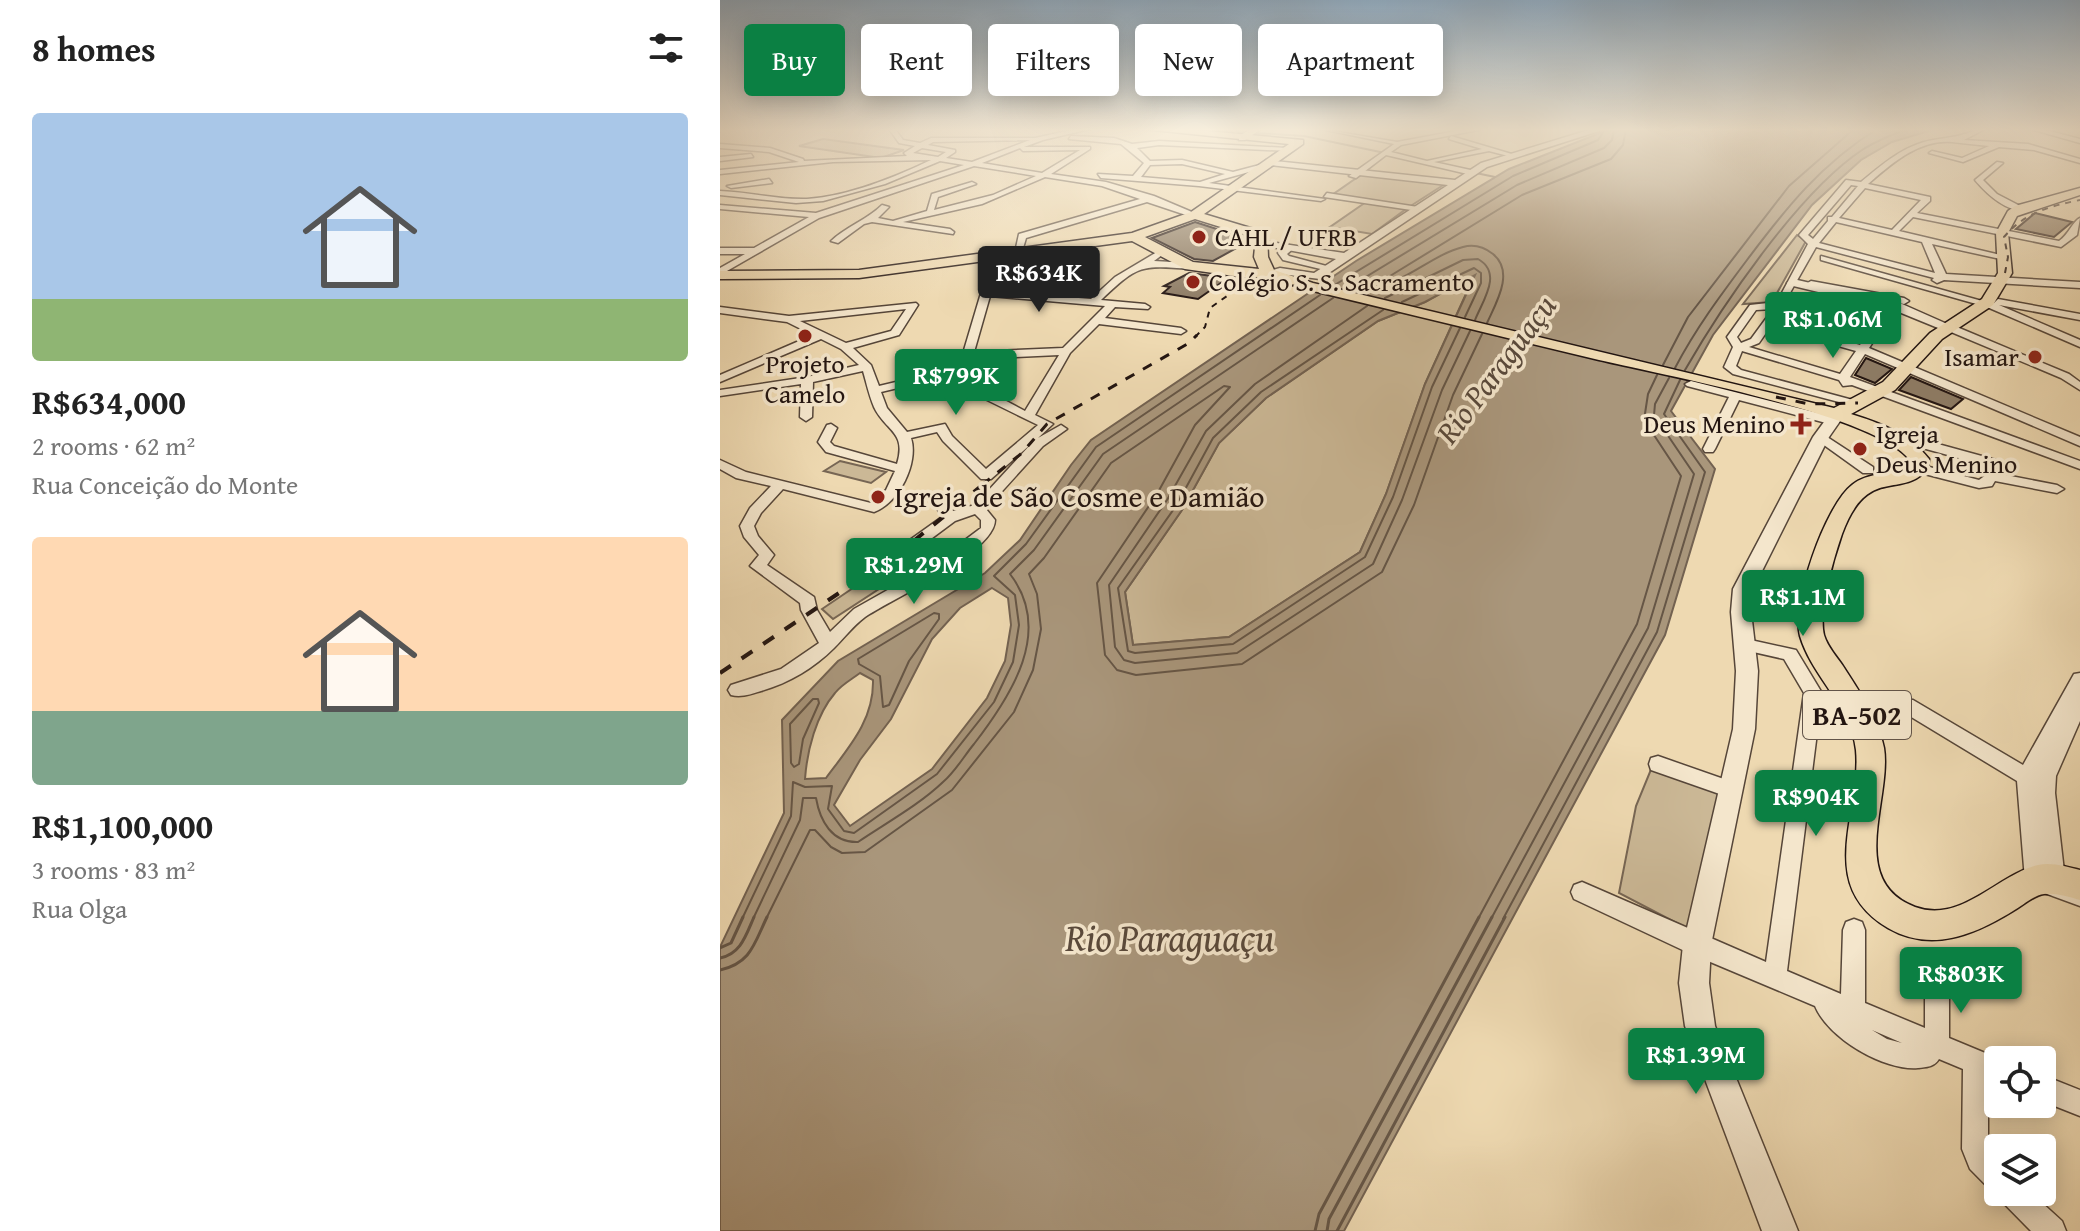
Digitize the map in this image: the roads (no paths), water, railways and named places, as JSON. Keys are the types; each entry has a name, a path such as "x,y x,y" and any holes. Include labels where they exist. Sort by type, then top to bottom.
{"main road":[{"path":"720,273 859,274 1134,237 1195,215 1235,186"},
{"path":"1842,412 1881,392 1936,336 1995,288 2002,233 2012,214 2019,209 2080,191"},
{"path":"1195,215 1262,239 1261,257 1268,273"},
{"path":"1134,237 1190,266 1241,273 1268,273 1312,281 1842,412 1913,456"},
{"name":"BA-502","path":"1913,456 1909,474 1858,489 1831,533 1812,619 1812,635 1863,725 1870,748 1871,772 1857,854 1866,883 1885,906 1908,921 1947,925 1970,920 2057,881"}],"street":[{"path":"720,190 794,201 816,200 867,186"},
{"path":"720,273 816,216 906,186"},
{"path":"930,210 933,196 964,186"},
{"path":"896,222 930,210 962,207 1017,186"},
{"path":"1094,193 1101,186"},
{"path":"1111,186 1195,215"},
{"path":"1175,191 1191,186"},
{"path":"1215,186 1418,209"},
{"path":"1312,281 1452,186"},
{"path":"1842,186 1803,235 1810,249 1923,288 2080,287"},
{"path":"1842,412 1730,367 1738,347 1755,341 1769,323 1810,249 1862,186"},
{"path":"1870,186 1927,199 1893,233"},
{"path":"1985,186 1994,196 2019,209"},
{"path":"1017,255 1022,236 1162,195"},
{"path":"720,207 816,216"},
{"path":"872,220 885,207"},
{"path":"1825,209 1893,233 1959,247 1995,288 2080,344"},
{"path":"1913,215 2061,244 2076,236 2080,220"},
{"path":"835,241 861,222 872,220 950,232"},
{"path":"1959,247 1966,227"},
{"path":"1262,239 1346,257"},
{"path":"1926,240 1942,277"},
{"path":"1291,247 1282,253 1286,258 1329,268"},
{"path":"1810,249 1995,288 2060,310 2078,311"},
{"path":"720,251 754,251"},
{"path":"1028,417 1066,351 1095,320 1104,302 1123,280 1162,252"},
{"path":"964,369 986,292 983,259"},
{"path":"1144,263 1190,266"},
{"path":"1780,1231 1700,1026 1694,983 1697,945 1744,729 1746,645 1741,612 1743,589 1821,437 1842,412 1843,378 1898,305 1942,277"},
{"path":"1793,282 1898,305 2065,376 2080,387"},
{"path":"986,292 1036,284"},
{"path":"986,292 1145,307"},
{"path":"720,310 789,319 913,305 895,333 845,347"},
{"path":"1780,305 1753,307 1732,337 1738,347 1843,378 2080,465"},
{"path":"720,464 741,475 866,508 880,505 891,493 908,448 904,436 881,409 867,367 845,347 789,319"},
{"path":"1095,320 1181,331"},
{"path":"1769,323 1865,350 2080,442"},
{"path":"720,379 822,335"},
{"path":"968,356 1066,351"},
{"path":"721,390 807,380 867,367"},
{"path":"964,369 981,390 1028,417 1054,427"},
{"path":"873,391 964,369"},
{"path":"806,417 807,380"},
{"path":"1691,384 1736,395 1842,412"},
{"path":"1709,449 1736,395"},
{"path":"1957,414 1978,397"},
{"path":"904,436 941,427 947,438 986,476 1054,427"},
{"path":"935,570 899,552 947,514 979,509 1054,427"},
{"path":"831,428 824,442 830,449 902,469"},
{"path":"1821,437 1868,470"},
{"path":"1995,464 1927,445 1913,456 1979,484 1985,485 1990,476 2057,489"},
{"path":"780,485 755,511 747,526 767,555 758,566 808,601 809,610 828,644"},
{"path":"737,690 778,679 802,666 860,613 975,543 988,529 988,520 979,509"},
{"path":"1746,645 1790,654 1813,693 1775,978"},
{"path":"2026,777 2080,679"},
{"path":"1849,700 1907,705 2026,777 2057,881 2080,896"},
{"path":"2057,881 2045,793 2046,776 2080,701"},
{"path":"1658,764 1731,790"},
{"path":"1582,892 1697,945 1984,1066"},
{"path":"1853,1012 1854,930"},
{"path":"1819,997 1865,1042 1883,1053 1902,1058 1927,1055 1932,1045 1937,983"},
{"path":"1984,1088 1975,1149 1984,1166"},
{"path":"2056,1094 2080,1103"},
{"path":"2025,1206 2052,1231"}],"water":[{"name":"Rio Paraguaçu","path":"1480,186 1832,186 1812,205 1713,335 1671,411 1715,469 1665,635 1344,1231 720,1231 720,947 784,813 782,720 838,661 985,573 1020,540 1091,440 1356,261","holes":["1475,275 1425,384 1386,494 1360,552 1229,637 1133,645 1125,592 1182,510 1219,443 1266,398 1378,321 1425,302","992,588 1008,598 1011,625 1005,661 987,698 932,769 850,826 834,805 860,760 891,719 932,639 960,608","860,673 873,680 865,720 826,778 805,779 810,745 828,702 837,690"]}],"railway":[{"path":"2005,273 2008,257 2004,237 2012,229 2038,212 2080,200"},
{"path":"1268,285 1309,286"},
{"path":"982,485 1022,453 1047,424 1189,343 1205,327 1210,308 1227,296"},
{"path":"1776,397 1809,404 1858,403"},
{"path":"720,673 900,552 985,483"}],"place":[{"name":"CAHL / UFRB","path":"1199,237"},
{"name":"Colégio S. S. Sacramento","path":"1193,282"},
{"name":"Projeto Camelo","path":"805,336"},
{"name":"Isamar","path":"2035,357"},
{"name":"Deus Menino","path":"1801,424"},
{"name":"Igreja Deus Menino","path":"1860,449"},
{"name":"Igreja de São Cosme e Damião","path":"878,497"}]}
